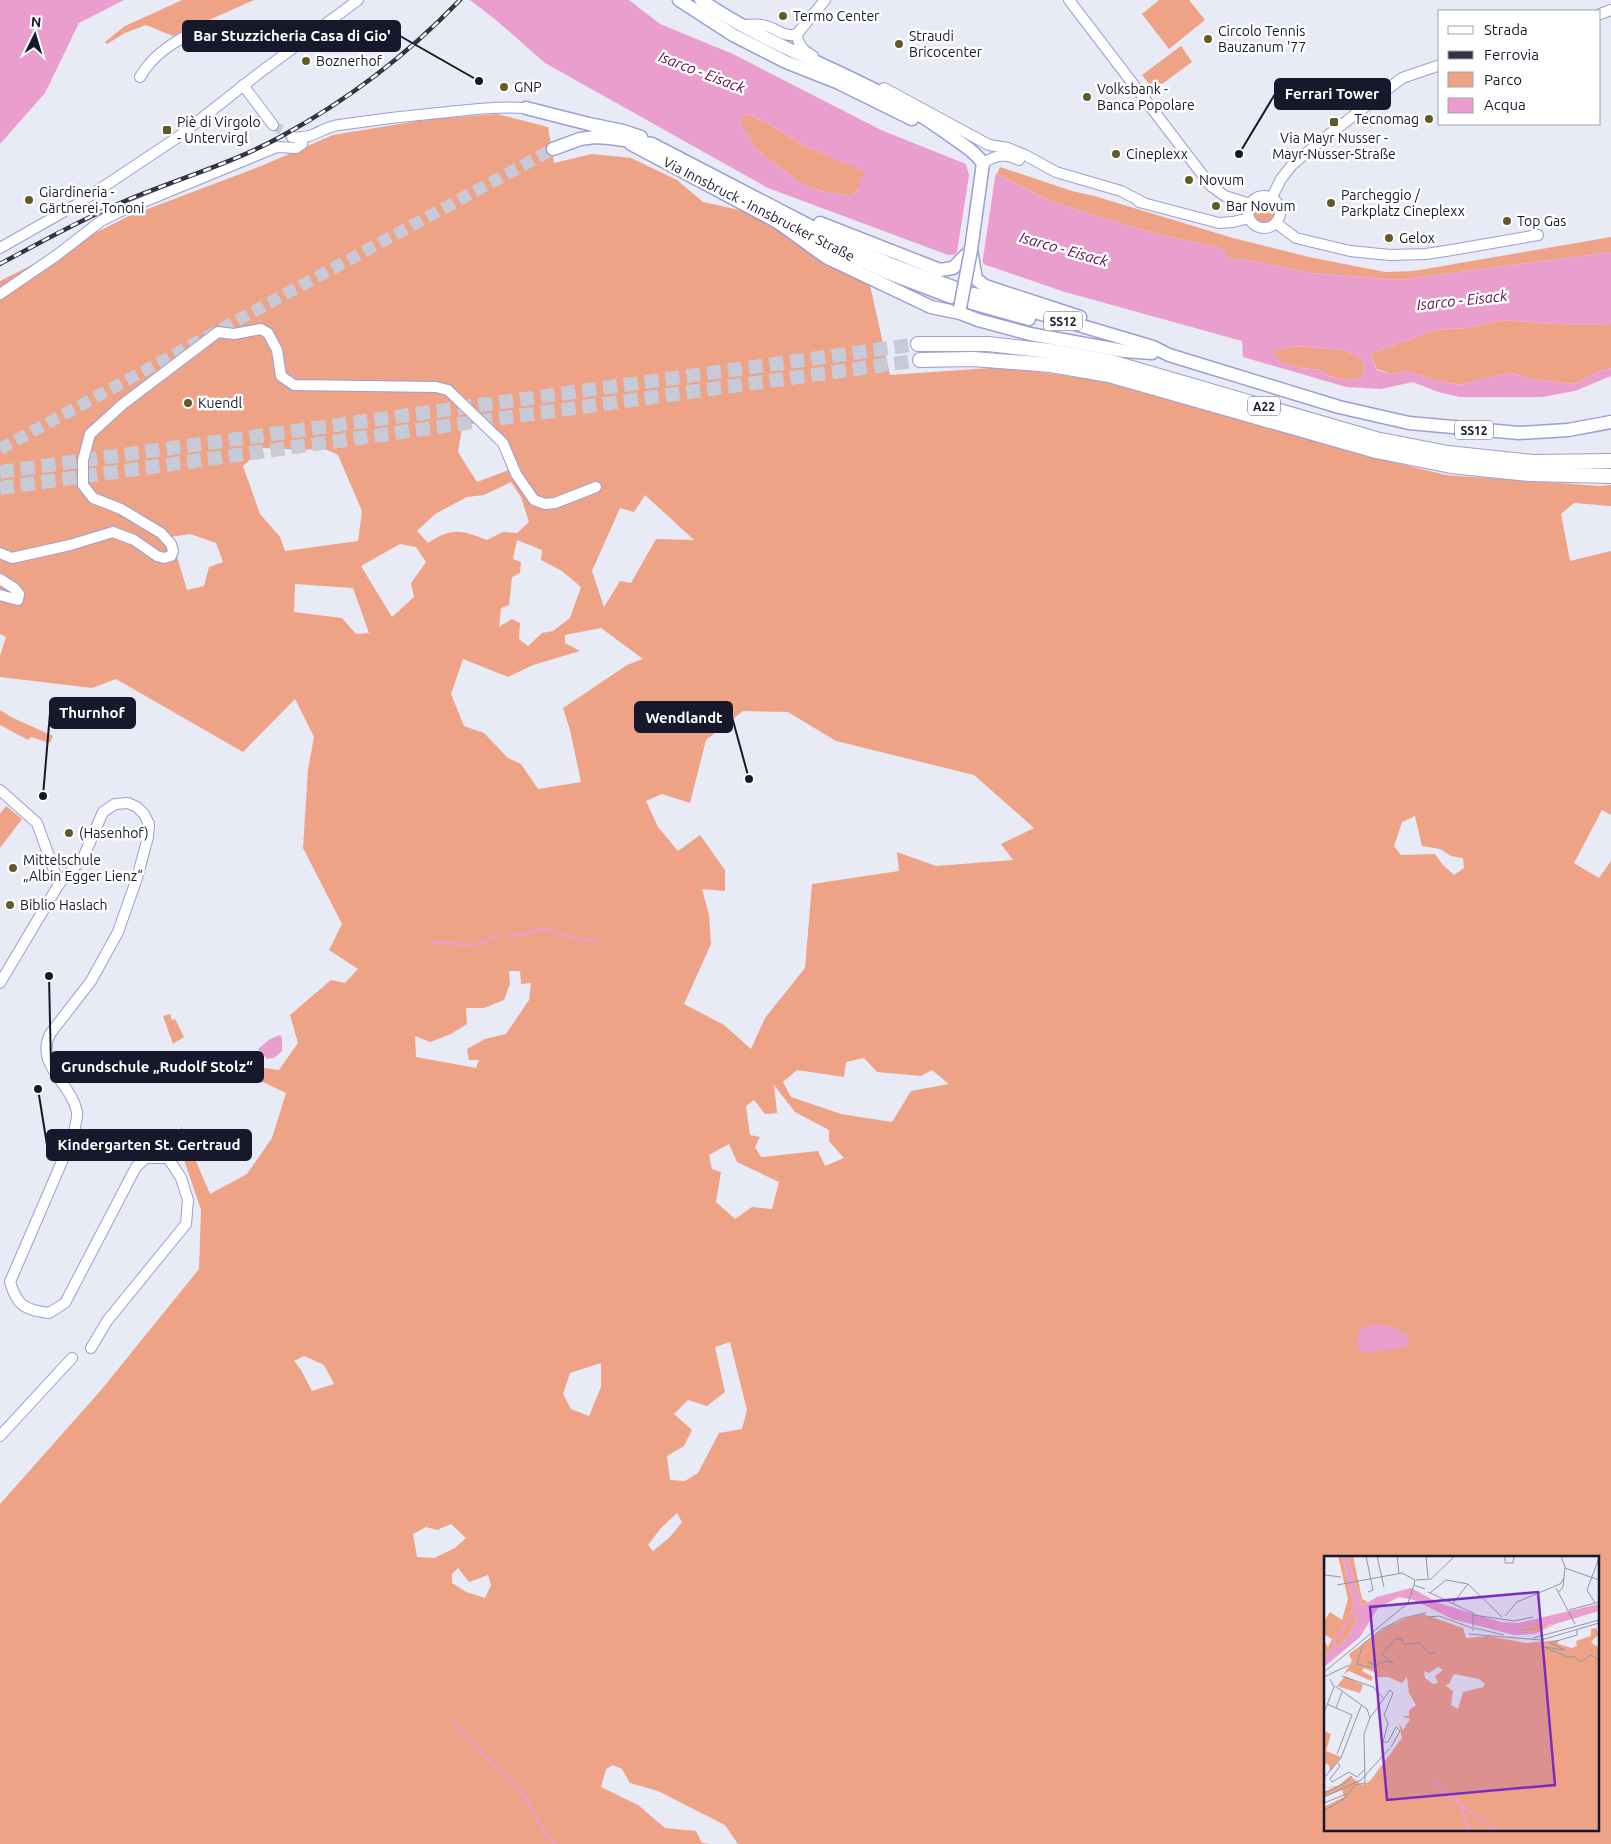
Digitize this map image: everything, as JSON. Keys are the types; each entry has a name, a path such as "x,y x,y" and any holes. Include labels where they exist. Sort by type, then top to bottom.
{"highway":[{"name":"A22","path":"918,344 988,344 1050,351 1111,362 1376,439 1448,454 1533,462 1611,461"},
{"name":"A22","path":"920,360 973,359 1051,365 1108,375 1376,451 1451,466 1530,474 1611,476"}],"main road":[{"path":"680,0 733,35 786,62 839,83 953,138"},
{"path":"701,0 742,25 919,113 972,150 983,163 966,304 978,320 1030,334 1124,352 1152,350"},
{"path":"526,108 623,131 639,136 652,144"},
{"name":"Via Innsbruck - Innsbrucker Straße","path":"553,149 567,143 588,138 610,138 624,140 652,144 843,242 952,292 888,274 780,223 624,140"},
{"path":"765,201 935,269 953,268 971,250"},
{"path":"780,223 826,257 931,307 966,304"},
{"path":"971,250 976,279 985,286 1130,332 1152,350"},
{"name":"SS12","path":"966,304 1152,350 1339,407 1409,423 1519,433 1568,430 1611,422"}],"street":[{"path":"0,248 45,224 129,171 178,137 243,85 358,0"},
{"path":"742,25 766,26 784,35 792,36 797,34 825,0"},
{"path":"1069,0 1211,186 1224,196 1250,204"},
{"path":"140,77 164,51 177,41 203,28"},
{"path":"797,34 797,39 803,50 843,75"},
{"path":"1272,198 1281,179 1292,165 1317,144 1402,78 1438,66"},
{"path":"857,82 880,86 989,145 1008,148 1056,172 1121,191 1144,203"},
{"path":"243,85 273,125"},
{"path":"0,294 101,221 277,147 296,148 302,144 298,138 336,125 388,118 480,108 526,108"},
{"path":"983,163 992,157 1011,156 1069,183 1219,223 1249,218"},
{"path":"1262,196 1272,198 1276,200 1280,209 1279,219 1276,223 1266,228 1258,226 1249,218 1248,208 1250,204 1253,200 1262,196"},
{"path":"1276,223 1296,238 1350,251 1390,255 1432,253 1538,235"},
{"path":"0,553 12,558 70,545 113,532 134,540 156,556 164,558 171,556 173,551 171,544 161,534 121,509 93,498 83,485 83,460 90,434 123,404 218,332 234,334 261,329 268,333 277,350 281,376 294,385 436,387 448,390 503,443 516,474 534,500 545,504 555,503 596,487"},
{"path":"0,580 14,588 19,594 18,600 0,595"},
{"path":"0,790 37,823 59,884"},
{"path":"0,983 59,884 83,858 103,812 115,804 128,803 138,807 149,824 148,837 137,878 118,932 91,981 50,1034 46,1042 50,1066 69,1091 77,1114 73,1136 10,1282 14,1298 27,1308 49,1313 65,1303 136,1167 146,1158 168,1158 181,1178 188,1200 186,1224 107,1321 91,1348"},
{"path":"0,1436 72,1358"}],"green space":[{"path":"182,0 254,0 173,36 146,25 125,33 107,44 105,42 125,26"},
{"path":"1159,0 1189,0 1205,20 1169,49 1142,14"},
{"path":"1181,46 1192,62 1154,90 1142,75"},
{"path":"497,114 548,127 554,163 592,154 631,158 677,180 703,202 744,211 870,285 890,375 1004,367 1098,380 1372,457 1446,475 1600,486 1611,485 1611,506 1574,503 1561,514 1570,561 1611,551 1611,815 1602,810 1574,863 1599,878 1611,861 1611,1844 738,1844 725,1825 658,1791 630,1783 622,1769 613,1765 606,1769 601,1787 638,1805 665,1828 696,1831 702,1843 709,1844 0,1844 0,1504 102,1389 199,1269 201,1210 179,1145 181,1126 210,1194 247,1174 272,1138 286,1093 221,1062 279,1070 298,1043 290,1015 331,980 345,983 358,969 329,950 342,924 303,848 308,769 314,737 295,699 243,752 116,679 92,688 0,677 0,656 6,637 0,634 0,281 129,216 261,166 333,135 430,119","holes":["477,422 501,445 511,469 477,482 458,452 462,428","263,448 304,450 323,448 338,455 362,511 358,541 285,551 280,537 260,514 243,466","511,482 521,497 529,522 517,533 503,532 487,540 463,532 450,532 428,543 417,531 435,514 467,497 484,495","645,495 694,540 656,539 631,583 620,581 604,607 592,571 620,508 634,512","190,534 216,543 223,562 209,567 204,586 187,590 171,537","517,540 542,550 541,560 562,571 581,587 570,618 553,631 542,633 528,646 519,639 520,623 512,619 499,627 501,608 509,605 512,577 520,573 521,562 513,559","400,544 416,547 426,562 411,583 414,597 392,617 361,566","295,584 353,588 369,633 356,634 342,618 294,612","601,628 643,659 627,665 563,708 570,730 581,782 538,789 521,764 508,758 484,733 464,726 451,694 463,659 508,677 533,665 580,651 565,643 565,635","743,711 788,712 836,741 974,775 1034,828 1001,844 1013,860 936,866 897,852 899,871 812,884 805,968 765,1018 751,1049 724,1025 684,1004 711,944 709,915 702,889 725,891 725,870 700,835 678,851 658,827 646,801 662,794 690,803 706,740","1415,816 1422,846 1440,849 1451,856 1463,858 1464,868 1454,875 1442,864 1435,854 1401,855 1394,846 1402,822","509,971 520,971 521,984 531,983 529,1000 506,1034 485,1039 467,1049 469,1060 479,1060 476,1068 416,1057 415,1036 430,1042 451,1034 467,1024 466,1008 484,1008 504,1000 510,984","864,1058 877,1072 921,1076 932,1070 949,1084 911,1091 892,1122 841,1114 791,1097 783,1082 797,1070 844,1077 846,1062","774,1085 795,1112 829,1130 829,1141 844,1158 825,1166 818,1151 761,1157 755,1147 760,1137 750,1135 746,1106 754,1100 765,1114 777,1113","729,1144 737,1162 779,1182 772,1209 752,1207 735,1219 716,1202 721,1172 712,1169 709,1155","730,1342 747,1410 742,1429 719,1433 698,1473 685,1481 670,1480 667,1456 684,1446 692,1430 674,1414 688,1400 707,1406 725,1392 715,1347","304,1356 324,1365 334,1384 312,1391 294,1361","601,1363 601,1387 589,1416 571,1409 563,1394 570,1373","677,1513 682,1522 670,1537 653,1551 648,1545 661,1528","451,1524 466,1538 455,1548 434,1558 417,1557 413,1534 426,1527 437,1530","458,1568 469,1582 488,1575 491,1585 485,1598 466,1592 452,1583 452,1574"]},
{"path":"746,114 766,122 804,146 868,172 859,189 851,196 821,191 802,184 757,150 742,127 740,118"},
{"path":"1000,167 1072,191 1233,238 1309,257 1385,272 1414,271 1611,237 1611,252 1399,280 1311,273 1228,258 1224,249 1153,233 1050,201 997,174"},
{"path":"1265,199 1274,203 1278,212 1274,221 1265,225 1256,221 1252,212 1256,203"},
{"path":"1503,320 1555,324 1611,325 1611,368 1597,372 1574,384 1530,379 1512,373 1461,385 1438,381 1407,371 1391,374 1377,369 1370,354 1435,330 1467,328"},
{"path":"1296,346 1343,350 1358,356 1365,366 1363,375 1356,379 1345,380 1329,376 1321,370 1280,363 1271,351"},
{"path":"0,710 53,736 50,743 31,737 28,740 0,725"},
{"path":"6,806 22,819 0,848 0,814"},
{"path":"170,1014 172,1020 175,1019 184,1037 173,1044 163,1016"}],"water":[{"path":"0,0 124,0 79,23 45,93 0,144"},
{"name":"Isarco - Eisack","path":"470,0 629,0 660,24 733,54 881,130 966,164 971,168 997,174 1050,201 1153,233 1224,249 1228,258 1311,273 1399,280 1611,252 1611,325 1555,324 1503,320 1467,328 1435,330 1370,354 1377,370 1391,374 1407,371 1438,381 1461,385 1512,373 1530,379 1574,384 1597,372 1611,368 1611,376 1575,391 1542,397 1460,397 1438,392 1413,382 1381,389 1346,387 1243,357 1242,341 1065,292 986,265 968,256 948,255 768,188 545,63","holes":["746,114 766,122 804,146 867,172 859,181 859,189 851,196 821,191 802,184 757,150 742,127 741,118","1296,346 1343,350 1358,356 1365,366 1363,375 1356,379 1345,380 1329,376 1321,370 1280,363 1272,351"]},
{"path":"280,1035 282,1038 282,1051 274,1058 267,1059 258,1049 270,1039"},
{"path":"1372,1324 1392,1327 1407,1334 1408,1343 1404,1348 1362,1353 1357,1345 1359,1330"}],"pier":[{"path":"965,161 972,166 996,171 982,265 975,260 954,257 957,252 969,175"}],"waterway":[{"path":"509,937 543,929 572,938 597,941"},
{"path":"477,945 499,935"},
{"path":"431,942 470,945"},
{"path":"452,1720 520,1790 546,1834 556,1844"}],"tunnel":[{"path":"273,125 292,137"},
{"path":"0,449 553,149"},
{"path":"0,472 918,344"},
{"path":"0,488 920,360"}],"railway":[{"path":"0,264 109,208 261,147 305,123 375,76 419,40 460,0"}],"place":[{"name":"Termo Center","path":"783,16"},
{"name":"Circolo Tennis Bauzanum '77","path":"1208,39"},
{"name":"Straudi Bricocenter","path":"899,44"},
{"name":"Boznerhof","path":"306,61"},
{"name":"Bar Stuzzicheria Casa di Gio'","path":"479,81"},
{"name":"GNP","path":"504,87"},
{"name":"Volksbank - Banca Popolare","path":"1087,97"},
{"name":"Tecnomag","path":"1429,119"},
{"name":"Via Mayr Nusser - Mayr-Nusser-Straße","path":"1334,122"},
{"name":"Piè di Virgolo - Untervirgl","path":"167,130"},
{"name":"Cineplexx","path":"1116,154"},
{"name":"Ferrari Tower","path":"1239,154"},
{"name":"Novum","path":"1189,180"},
{"name":"Giardineria - Gärtnerei Tononi","path":"29,200"},
{"name":"Parcheggio / Parkplatz Cineplexx","path":"1331,203"},
{"name":"Bar Novum","path":"1216,206"},
{"name":"Top Gas","path":"1507,221"},
{"name":"Gelox","path":"1389,238"},
{"name":"Kuendl","path":"188,403"},
{"name":"Wendlandt","path":"749,779"},
{"name":"Thurnhof","path":"43,796"},
{"name":"(Hasenhof)","path":"69,833"},
{"name":"Mittelschule „Albin Egger Lienz“","path":"13,868"},
{"name":"Biblio Haslach","path":"10,905"},
{"name":"Grundschule „Rudolf Stolz“","path":"49,976"},
{"name":"Kindergarten St. Gertraud","path":"38,1089"}]}
